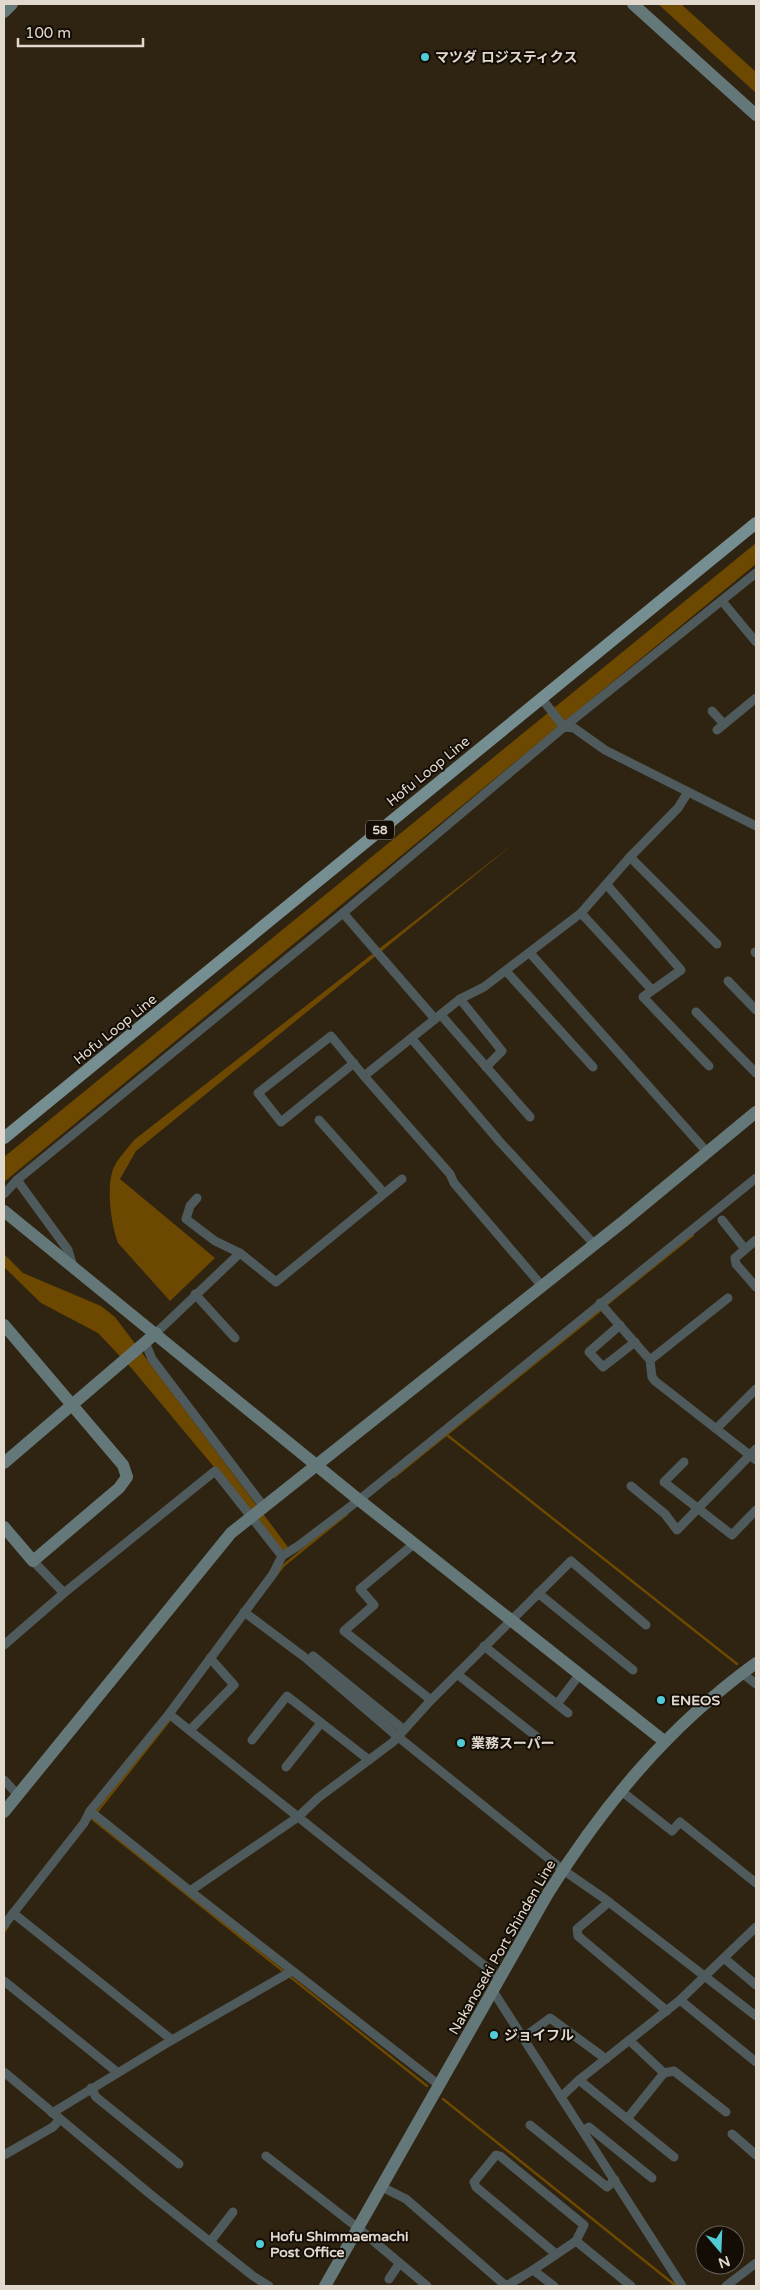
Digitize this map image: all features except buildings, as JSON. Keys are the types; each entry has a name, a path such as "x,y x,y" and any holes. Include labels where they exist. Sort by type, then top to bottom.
{"main road":[{"name":"Hofu Loop Line","path":"4,1138 542,702 756,524"}],"street":[{"path":"4,12 12,4"},
{"path":"633,4 756,115"},
{"path":"4,1194 18,1180 343,913 564,727 756,573"},
{"path":"722,601 756,642"},
{"path":"712,710 721,727 756,698"},
{"path":"542,702 564,727 574,728 605,750 756,826"},
{"path":"364,1076 460,1000 484,987 530,954 581,913 630,857 678,808 688,792"},
{"path":"630,857 717,944"},
{"path":"607,885 682,970 643,996 709,1066"},
{"path":"343,913 530,1117"},
{"path":"581,913 652,990"},
{"path":"530,954 707,1152"},
{"path":"506,971 592,1067"},
{"path":"728,981 756,1010"},
{"path":"460,1000 502,1051 486,1067"},
{"path":"696,1012 756,1073"},
{"path":"354,1063 281,1122 258,1093 331,1036 450,1174 454,1183 542,1286"},
{"path":"412,1039 500,1142 594,1244"},
{"path":"4,1812 231,1533 542,1286 756,1112"},
{"path":"320,1120 384,1193"},
{"path":"4,1925 84,1823 90,1811 169,1714 273,1574 282,1556 359,1500 756,1178"},
{"path":"197,1198 190,1206 186,1219 214,1242 240,1253 276,1282 402,1179"},
{"path":"18,1180 68,1250 73,1266"},
{"path":"4,1211 359,1500 416,1543 510,1620 664,1741"},
{"path":"722,1220 745,1249"},
{"path":"756,1240 735,1258 736,1264 756,1287"},
{"path":"4,1463 156,1333 240,1253"},
{"path":"195,1294 235,1338"},
{"path":"650,1360 728,1298"},
{"path":"600,1303 650,1360 652,1377 655,1381 754,1455 677,1530 665,1514 631,1486"},
{"path":"4,1325 124,1465 127,1477 119,1488 33,1561"},
{"path":"620,1325 589,1352 603,1368 635,1342"},
{"path":"143,1344 259,1510 282,1556"},
{"path":"717,1428 755,1393"},
{"path":"684,1462 664,1482 699,1507 732,1535 756,1510"},
{"path":"4,1645 64,1593 216,1471 259,1510"},
{"path":"4,1527 64,1593"},
{"path":"416,1543 360,1589 374,1605 344,1631 431,1700"},
{"path":"190,1891 298,1816 318,1798 394,1742 400,1732 431,1700 571,1561 646,1625"},
{"path":"538,1593 633,1670"},
{"path":"244,1612 400,1732"},
{"path":"484,1646 568,1713"},
{"path":"313,1656 563,1870 609,1902 756,2016"},
{"path":"190,1730 234,1685 210,1658"},
{"name":"Nakanoseki Port Shinden Line","path":"326,2286 500,1978 563,1870 596,1821 620,1790 664,1741 756,1663"},
{"path":"742,1673 756,1684"},
{"path":"457,1674 537,1737"},
{"path":"557,1704 580,1674"},
{"path":"252,1740 287,1696 369,1760"},
{"path":"169,1714 500,1978"},
{"path":"286,1767 321,1722"},
{"path":"4,1780 18,1795"},
{"path":"620,1790 672,1831 680,1822 756,1884"},
{"path":"90,1811 439,2085"},
{"path":"609,1902 577,1929 578,1936 667,2011"},
{"path":"13,1913 172,2040"},
{"path":"561,2097 579,2080 680,2000 725,1959 756,1927"},
{"path":"725,1959 756,1984"},
{"path":"52,2113 117,2072 292,1971"},
{"path":"4,1981 117,2072"},
{"path":"493,1991 682,2286"},
{"path":"680,2000 756,2062"},
{"path":"523,2038 550,2018 606,2059"},
{"path":"629,2040 664,2073"},
{"path":"627,2119 664,2073 674,2071 726,2112"},
{"path":"4,2072 210,2242 253,2276 269,2286"},
{"path":"579,2080 674,2157"},
{"path":"91,2088 96,2097 179,2164"},
{"path":"4,2155 53,2127 60,2119"},
{"path":"530,2125 607,2187 615,2180"},
{"path":"583,2131 589,2127 652,2178"},
{"path":"732,2134 756,2154"},
{"path":"382,2187 406,2199 506,2286 533,2270 576,2241 584,2226 500,2156 496,2155 474,2182 476,2187 556,2254"},
{"path":"266,2156 358,2228 427,2286"},
{"path":"210,2242 233,2212"},
{"path":"576,2241 631,2286"},
{"path":"726,2286 756,2263"},
{"path":"389,2278 399,2264"},
{"path":"533,2270 554,2286"}],"shaded area":[{"path":"658,4 681,4 756,72 756,93"},
{"path":"756,543 756,564 4,1182 4,1157"},
{"path":"512,845 136,1151 120,1179 215,1258 170,1301 118,1243 111,1215 110,1182 119,1158 134,1140"},
{"path":"4,1254 23,1273 101,1306 115,1317 288,1547 282,1553 214,1467 133,1370 98,1333 41,1303 4,1267"}],"waterway":[{"path":"606,1305 693,1235"},
{"path":"394,1477 602,1309"},
{"path":"447,1435 737,1664"},
{"path":"277,1574 284,1565 347,1514"},
{"path":"96,1813 169,1721"},
{"path":"91,1818 427,2086"},
{"path":"4,1932 8,1926"},
{"path":"443,2099 676,2286"}],"place":[{"name":"マツダ ロジスティクス","path":"425,57"},
{"name":"ENEOS","path":"661,1700"},
{"name":"業務スーパー","path":"461,1743"},
{"name":"ジョイフル","path":"494,2035"},
{"name":"Hofu Shimmaemachi Post Office","path":"260,2244"}]}
